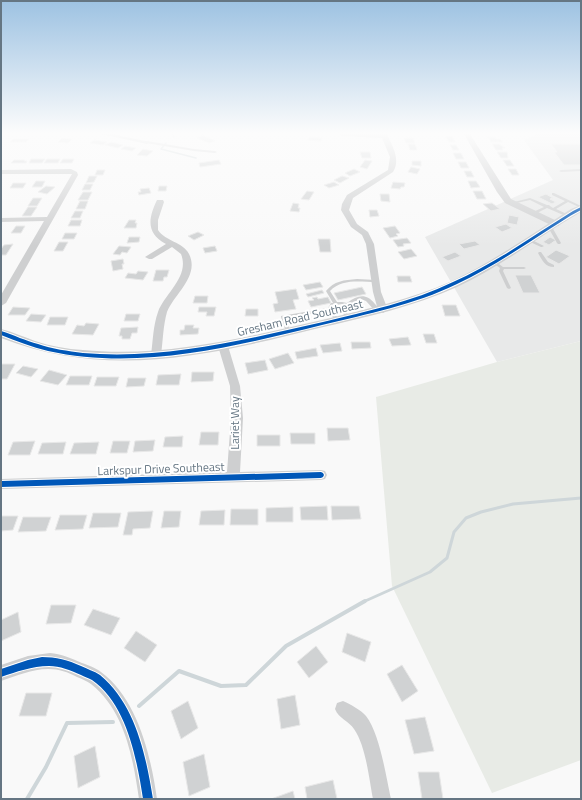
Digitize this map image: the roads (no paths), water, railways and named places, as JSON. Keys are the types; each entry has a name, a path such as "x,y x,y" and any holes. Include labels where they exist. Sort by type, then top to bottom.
{"street":[{"path":"380,310 370,244 365,234 354,225 345,210 346,204 350,197 390,171"},
{"path":"489,171 501,192 512,203 553,226"},
{"path":"1,172 75,173 1,303"},
{"path":"156,355 162,316 166,306 183,283 188,268 187,257 180,249 155,231 154,223 160,202"},
{"name":"Gresham Road Southeast","path":"1,333 26,343 68,353 104,356 156,355 256,340 288,331 380,310 429,295 498,265 529,240 581,207"},
{"path":"1,220 50,219"},
{"path":"149,257 172,244"},
{"name":"Lariet Way","path":"223,346 234,386 237,418 233,478"},
{"name":"Larkspur Drive Southeast","path":"1,484 321,475"},
{"path":"1,673 32,662 58,662 96,678 113,695 126,716 138,751 145,778 148,799"},
{"path":"343,709 360,722 370,743 382,799"}],"lane":[{"path":"553,194 581,207"},
{"path":"512,203 530,199 568,216"},
{"path":"553,209 568,200"},
{"path":"534,214 548,206"},
{"path":"553,226 559,242"},
{"path":"529,240 542,246"},
{"path":"540,253 546,263 552,266"},
{"path":"498,265 524,268"},
{"path":"498,265 509,288"},
{"path":"348,305 336,303 328,291 332,286 339,282 376,281"},
{"path":"288,331 283,317 330,309 343,319 348,305 355,298 370,299 380,310"},
{"path":"330,309 333,304 336,303"}],"waterway":[{"path":"364,601 430,572 447,558 454,532 466,518 481,512 513,504 581,498"},
{"path":"139,706 179,671 221,686 246,685 286,646 364,601"},
{"path":"27,799 46,767 67,723 113,722"}]}
